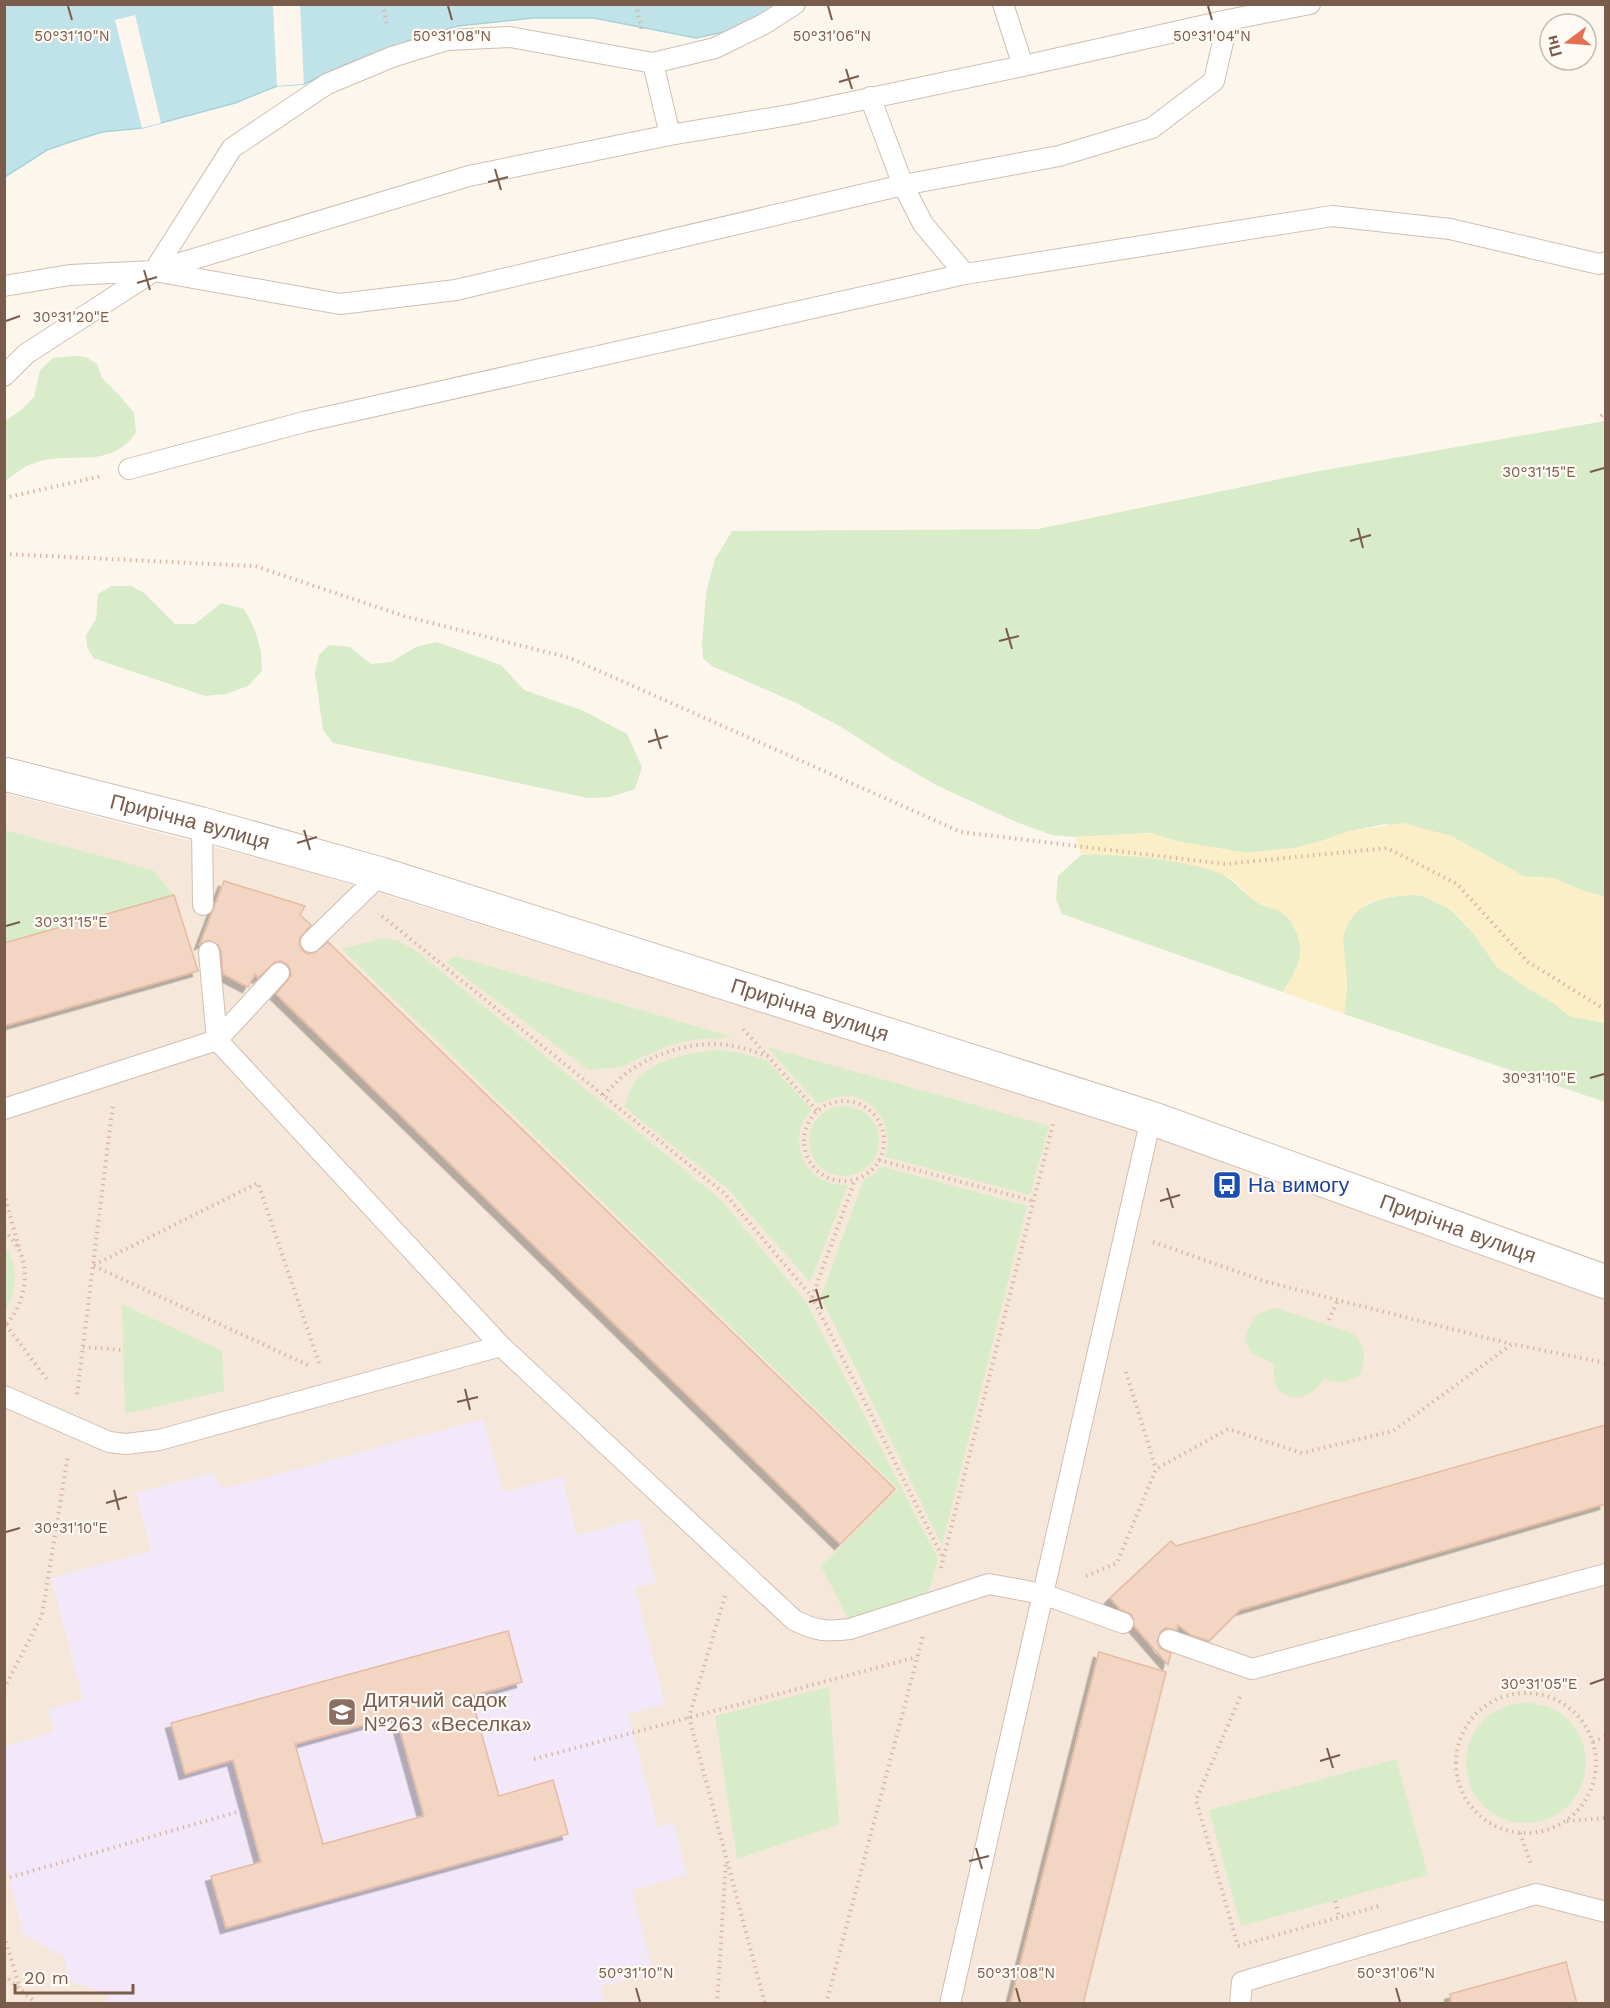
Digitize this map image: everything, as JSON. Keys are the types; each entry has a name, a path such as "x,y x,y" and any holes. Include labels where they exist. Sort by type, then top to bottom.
{"street":[{"name":"Прирічна вулиця","path":"4,774 202,824 381,874 1151,1118 1605,1282"}],"lane":[{"path":"154,271 232,148 327,84 381,61 447,40 510,37 653,63 715,48 764,24 795,4"},
{"path":"1004,4 1023,66"},
{"path":"4,376 26,354 154,271 469,176 670,135 795,114 1310,4"},
{"path":"4,286 70,275 154,271 340,304 456,291 903,185 1059,156 1152,128 1214,81 1228,20"},
{"path":"653,63 670,135"},
{"path":"870,97 903,185 923,224 965,274"},
{"path":"129,470 304,422 965,274 1332,216 1449,229 1599,264 1605,262"},
{"path":"202,824 203,905"},
{"path":"311,942 381,874"},
{"path":"209,952 217,1040 501,1346 794,1620 811,1629 829,1631 850,1629 989,1584 1043,1594 1123,1623"},
{"path":"4,1108 217,1040 279,973"},
{"path":"950,2004 1151,1118"},
{"path":"4,1396 73,1420 109,1442 126,1444 159,1440 501,1346"},
{"path":"1169,1640 1252,1669 1605,1574"},
{"path":"1240,2004 1242,1982 1536,1894 1605,1912"}],"path":[{"path":"1601,416 1605,411"},
{"path":"4,498 129,470"},
{"path":"4,554 255,566 404,616 570,658 960,832 1225,864 1387,848 1457,884 1528,962 1605,1010"},
{"path":"374,909 725,1194 812,1297 943,1558"},
{"path":"740,1025 817,1111"},
{"path":"603,1095 624,1074 668,1052 720,1044 748,1049 768,1056"},
{"path":"4,1689 42,1615 73,1420 117,1073"},
{"path":"842,1100 856,1102 868,1108 877,1117 883,1129 885,1141 879,1160 867,1175 842,1182 829,1179 818,1172 809,1161 804,1149 804,1135 808,1122 817,1111 828,1104 842,1100"},
{"path":"826,2004 932,1603 1055,1118"},
{"path":"879,1160 1033,1201"},
{"path":"812,1297 855,1180"},
{"path":"258,1183 323,1372 103,1270 93,1266 258,1183"},
{"path":"4,1193 25,1273 24,1296 14,1316 5,1326 73,1420"},
{"path":"4,1231 20,1252"},
{"path":"1125,1232 1267,1282 1512,1344 1605,1364"},
{"path":"1329,1320 1338,1300"},
{"path":"1043,1594 1117,1563 1156,1469 1228,1429 1302,1454 1393,1431 1512,1344"},
{"path":"83,1347 123,1350"},
{"path":"1126,1370 1156,1469"},
{"path":"735,1564 689,1717 765,2004"},
{"path":"534,1759 918,1657"},
{"path":"1252,1669 1196,1800 1238,1946 1384,1905"},
{"path":"1566,1821 1583,1804 1594,1782 1596,1759 1591,1735 1578,1715 1559,1700 1538,1693 1515,1693 1494,1700 1477,1714 1463,1732 1457,1753 1457,1776 1465,1797 1479,1814 1497,1827 1520,1833 1544,1831 1566,1821 1605,1818"},
{"path":"1593,1742 1605,1736"},
{"path":"4,1879 237,1812"},
{"path":"1520,1833 1531,1864 1541,1867"},
{"path":"717,2004 726,1858"},
{"path":"1335,1901 1339,1917"},
{"path":"4,1936 20,1988"},
{"path":"4,1975 38,2004"}],"shaded area":[{"path":"4,793 304,870 1082,1111 1605,1291 1605,2003 5,2003"},
{"name":"Дитячий садок №263 «Веселка»","path":"484,1419 503,1492 562,1477 577,1535 639,1519 656,1582 635,1588 665,1704 628,1714 658,1827 674,1823 687,1875 632,1890 653,1973 601,1986 605,2003 109,2003 106,1993 70,1981 64,1957 23,1934 5,1860 4,1747 54,1732 48,1710 83,1699 51,1578 151,1551 136,1493 212,1473 223,1489"}],"green space":[{"path":"86,357 97,364 102,378 134,413 136,433 126,444 115,451 92,457 36,462 5,481 5,421 20,411 34,397 40,370 53,358"},
{"path":"1605,421 1605,897 1578,889 1554,878 1525,877 1451,836 1385,824 1346,832 1294,848 1247,853 1175,841 1151,833 1075,837 1052,835 1016,822 938,786 841,727 792,701 712,666 703,658 706,593 715,559 732,531 1038,529 1314,472"},
{"path":"112,586 131,586 144,593 175,624 195,624 221,603 244,609 258,638 262,671 248,686 226,694 205,696 93,658 87,647 86,635 96,619 98,594"},
{"path":"437,642 501,665 524,690 584,711 627,734 642,767 635,789 610,797 588,798 333,743 323,730 315,673 319,655 329,645 350,647 371,664 391,662 416,647"},
{"path":"4,830 153,870 174,895 5,943"},
{"path":"1081,855 1158,859 1208,868 1225,875 1252,898 1283,914 1295,929 1299,939 1300,955 1299,962 1283,992 1062,914 1056,899 1058,876"},
{"path":"1423,896 1450,909 1474,934 1497,967 1526,987 1570,1016 1605,1023 1605,1102 1344,1014 1347,981 1343,938 1346,926 1359,910 1368,904 1390,897"},
{"path":"383,938 399,941 416,951 720,1199 806,1302 938,1559 928,1594 848,1619 821,1566 898,1489 342,949"},
{"path":"455,956 733,1037 691,1040 667,1046 621,1067 588,1070 446,962"},
{"path":"767,1047 1049,1126 1030,1195 885,1157 887,1136 885,1125 874,1108 856,1097 845,1096 834,1097 818,1104"},
{"path":"720,1050 741,1053 767,1061 812,1110 805,1118 799,1136 802,1156 807,1165 824,1181 848,1185 810,1282 728,1189 624,1107 633,1085 650,1069 672,1058"},
{"path":"844,1106 857,1109 869,1116 876,1128 879,1141 876,1154 869,1166 857,1173 844,1176 831,1173 819,1166 812,1154 809,1141 812,1128 819,1116 831,1109"},
{"path":"880,1166 1027,1206 942,1545 821,1297 863,1181 876,1173"},
{"path":"5,1246 12,1262 15,1278 12,1295 5,1311"},
{"path":"122,1304 222,1351 224,1391 125,1414"},
{"path":"1276,1308 1352,1333 1364,1353 1359,1376 1342,1382 1324,1378 1315,1390 1302,1396 1295,1397 1282,1393 1275,1381 1274,1363 1251,1353 1245,1339 1250,1326 1259,1314"},
{"path":"829,1687 839,1824 737,1859 715,1716"},
{"path":"1526,1703 1549,1708 1568,1721 1581,1740 1586,1763 1581,1786 1568,1805 1549,1818 1526,1823 1503,1818 1484,1805 1471,1786 1466,1763 1471,1740 1484,1721 1503,1708"},
{"path":"1396,1759 1428,1875 1241,1926 1209,1810"}],"sand":[{"path":"1403,823 1451,836 1525,877 1554,878 1578,889 1605,897 1605,1023 1570,1016 1526,987 1497,967 1474,934 1450,909 1424,896 1412,895 1395,896 1368,903 1355,913 1346,927 1343,940 1347,982 1344,1014 1283,992 1299,962 1300,947 1295,929 1283,914 1256,902 1233,880 1220,873 1159,859 1081,855 1075,837 1152,833 1175,841 1247,853 1294,848 1346,832"}],"water":[{"path":"5,5 779,5 724,32 696,38 594,18 533,18 458,26 416,38 344,65 304,84 277,86 235,103 142,128 102,132 67,143 47,150 5,177"}],"pier":[{"path":"273,5 300,5 304,84 277,86"},
{"path":"135,15 161,123 142,128 115,20"}],"building":[{"path":"224,881 305,906 300,915 311,925 300,938 299,944 303,951 308,954 314,953 328,942 895,1489 840,1544 276,994 291,976 287,964 281,961 275,962 258,978 255,974 248,987 223,974 221,951 218,945 208,940 200,944"},
{"path":"174,895 198,971 4,1026 4,943"},
{"path":"1605,1425 1605,1504 1240,1610 1209,1641 1191,1635 1178,1625 1177,1630 1166,1628 1161,1631 1157,1642 1160,1648 1171,1653 1168,1665 1134,1626 1132,1615 1120,1609 1110,1598 1171,1541 1176,1546"},
{"path":"508,1631 522,1682 471,1696 499,1796 553,1780 568,1834 226,1928 211,1876 261,1862 233,1760 185,1774 171,1723","holes":["396,1716 424,1816 323,1844 295,1744"]},
{"path":"1099,1652 1166,1672 1083,2004 1010,2004"},
{"path":"1566,1962 1577,2004 1451,2004 1450,1994"}],"place":[{"name":"На вимогу","path":"1227,1185"},
{"name":"Дитячий садок №263 «Веселка»","path":"342,1712"}]}
